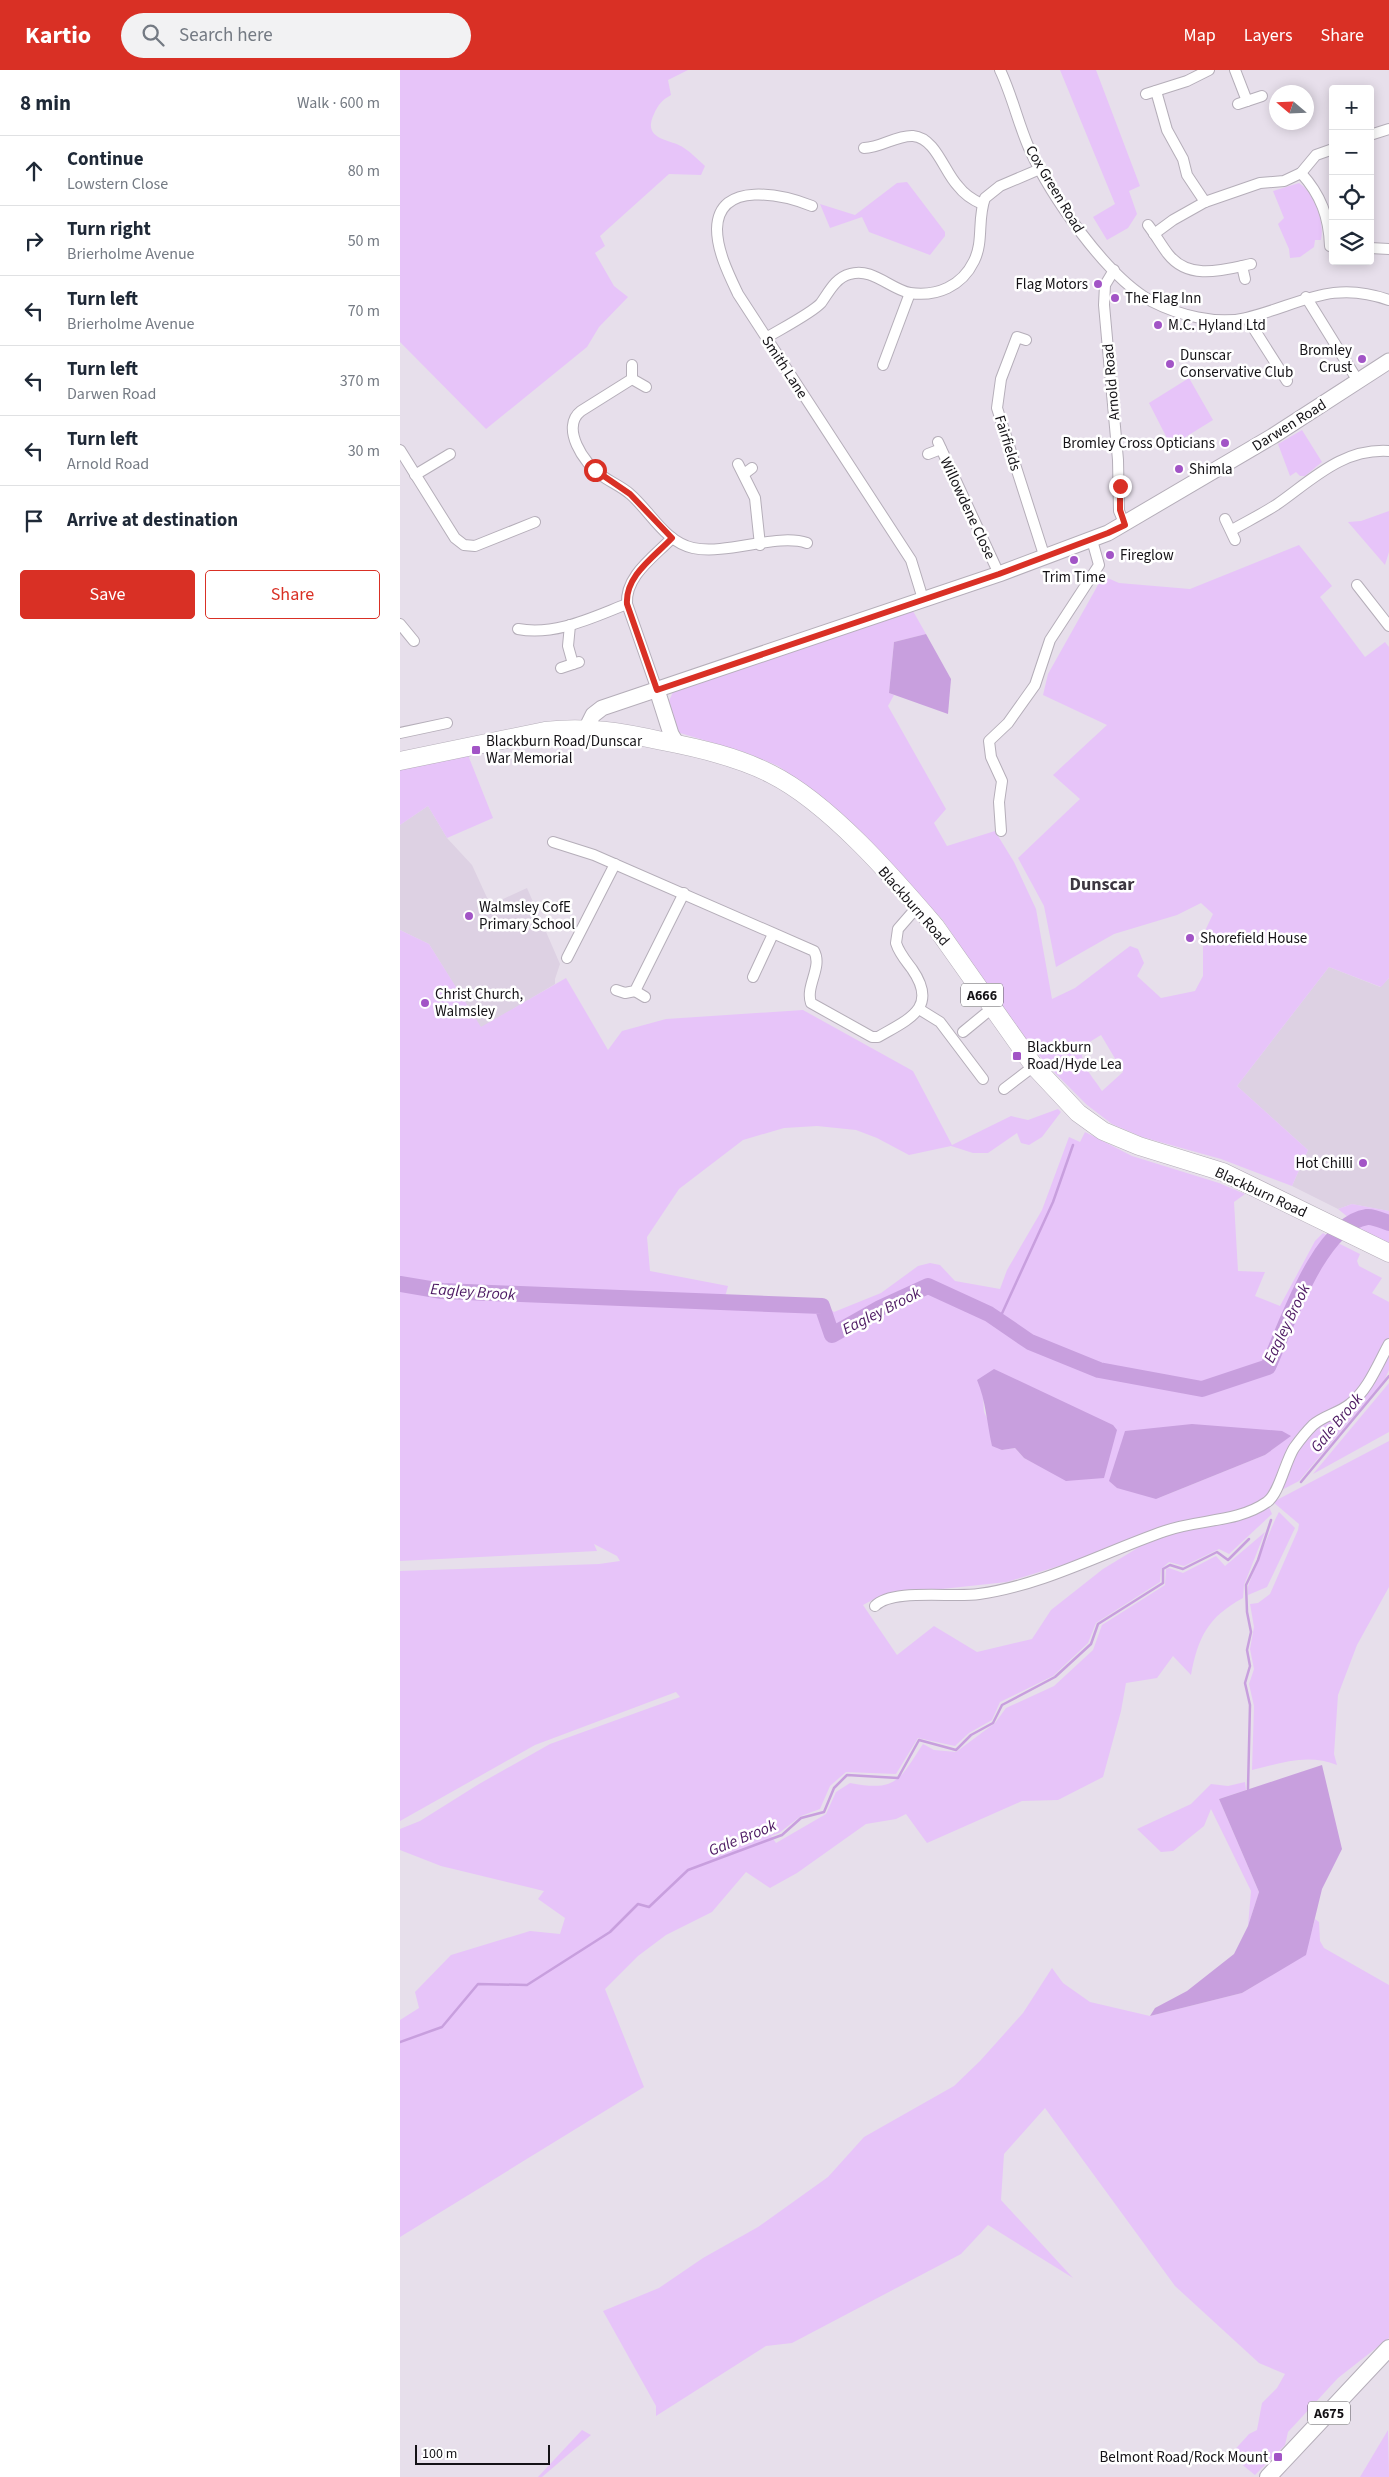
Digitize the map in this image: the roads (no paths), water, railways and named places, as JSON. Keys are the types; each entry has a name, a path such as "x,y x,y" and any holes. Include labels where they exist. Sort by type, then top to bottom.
{"highway":[{"name":"Blackburn Road","path":"400,761 545,732 605,729 678,744 751,765 797,789 855,840 918,906 935,926 991,1009 1034,1066 1078,1113 1103,1131 1139,1146 1223,1172 1389,1253"}],"main road":[{"name":"Darwen Road","path":"586,729 596,711 612,705 999,574 1092,540 1125,525 1273,436 1358,381 1388,365"},
{"path":"657,690 671,734 678,744"},
{"path":"605,729 607,714 612,705"},
{"name":"A675","path":"1268,2477 1389,2348"}],"street":[{"name":"Cox Green Road","path":"1000,70 1029,147 1076,229 1114,270 1141,294 1166,307 1216,320 1248,318 1306,297 1340,292 1365,292 1389,300"},
{"path":"1146,94 1187,82 1209,70"},
{"path":"1235,70 1243,102 1262,96"},
{"path":"1156,91 1167,130 1183,160 1187,175 1205,202"},
{"path":"1374,134 1389,129"},
{"path":"863,160 865,146 906,136 921,138 943,163 958,187 982,204"},
{"path":"1245,279 1246,265 1213,272 1189,268 1172,258 1151,229 1205,202 1260,183 1284,181 1301,173 1311,159 1329,150"},
{"path":"766,338 819,305 833,286 848,274 864,273 910,293 937,292 948,289 959,282 967,273 981,241 982,204 989,193 1040,168"},
{"path":"1301,173 1314,187 1328,223 1327,246"},
{"name":"Smith Lane","path":"811,207 790,199 753,194 744,195 729,203 720,216 718,237 725,263 738,294 911,560 923,599"},
{"path":"1374,248 1389,249"},
{"name":"Arnold Road","path":"1114,270 1105,285 1104,305 1118,460 1120,510 1125,525"},
{"path":"882,364 910,293"},
{"path":"1306,297 1358,381"},
{"path":"1248,318 1287,381"},
{"name":"Fairfields","path":"1026,340 1017,337 1001,379 997,408 1045,558"},
{"path":"632,365 632,378"},
{"path":"632,378 646,387"},
{"path":"632,378 576,414 573,423 573,436 595,470 630,494 672,538 684,545 702,549 760,545 794,535 807,543"},
{"name":"Willowdene Close","path":"928,454 940,445 999,574"},
{"path":"400,450 455,538 464,545 475,546 535,522"},
{"path":"1225,519 1233,535 1336,462 1358,454 1389,451"},
{"path":"415,475 450,454"},
{"path":"738,464 748,471 755,498 760,545"},
{"path":"1293,480 1299,489"},
{"path":"657,690 627,604 626,594 634,578 672,538"},
{"path":"1002,831 999,802 1002,781 992,757 989,741 1008,723 1035,685 1050,640 1098,565 1092,540"},
{"path":"1358,585 1371,595 1374,608 1389,626"},
{"path":"518,629 528,631 570,625 627,604"},
{"path":"400,624 414,641"},
{"path":"561,668 576,662 568,646 570,625"},
{"path":"400,734 447,723"},
{"path":"553,842 615,864 814,951 817,960 810,992 811,1003 866,1035 878,1036 914,1016 919,1009 923,989 896,943 898,929 918,906"},
{"path":"567,950 615,864"},
{"path":"635,991 684,893"},
{"path":"756,974 773,934"},
{"path":"616,990 625,993 635,991 645,997"},
{"path":"919,1009 940,1022 983,1079"},
{"path":"963,1032 991,1009"},
{"path":"1004,1089 1034,1066"},
{"path":"875,1606 887,1600 905,1596 977,1594 1004,1589 1062,1570 1166,1530 1239,1515 1268,1501 1294,1449 1314,1424 1350,1404 1364,1389 1389,1344"}],"waterway":[{"path":"999,1320 1053,1202 1073,1145"},
{"name":"Eagley Brook","path":"400,1284 442,1291 822,1306 832,1335 880,1308 928,1286 989,1314 1030,1342 1099,1370 1202,1389 1268,1367 1306,1280 1319,1257 1334,1238 1350,1224 1367,1217 1389,1223"},
{"name":"Gale Brook","path":"1301,1482 1389,1376"},
{"path":"1248,1789 1250,1705 1245,1683 1250,1666 1247,1650 1251,1632 1247,1612 1246,1585 1258,1560 1271,1520"},
{"name":"Gale Brook","path":"400,2042 442,2027 478,1984 527,1985 610,1932 638,1904 649,1907 688,1870 782,1835 801,1818 824,1812 834,1788 847,1775 898,1778 919,1740 956,1750 971,1735 993,1723 1002,1705 1055,1677 1091,1644 1098,1624 1163,1583 1163,1569 1170,1565 1183,1569 1217,1552 1228,1560 1249,1539"}],"place":[{"name":"Flag Motors","path":"1098,284"},
{"name":"The Flag Inn","path":"1115,298"},
{"name":"M.C. Hyland Ltd","path":"1158,325"},
{"name":"Bromley Crust","path":"1362,359"},
{"name":"Dunscar Conservative Club","path":"1170,364"},
{"name":"Bromley Cross Opticians","path":"1225,443"},
{"name":"Shimla","path":"1179,469"},
{"name":"Fireglow","path":"1110,555"},
{"name":"Trim Time","path":"1074,560"},
{"name":"Blackburn Road/Dunscar War Memorial","path":"476,750"},
{"name":"Walmsley CofE Primary School","path":"469,916"},
{"name":"Shorefield House","path":"1190,938"},
{"name":"Christ Church, Walmsley","path":"425,1003"},
{"name":"Blackburn Road/Hyde Lea","path":"1017,1056"},
{"name":"Hot Chilli","path":"1363,1163"},
{"name":"Belmont Road/Rock Mount","path":"1278,2457"}],"district":[{"name":"Dunscar","path":"1102,884"}]}
